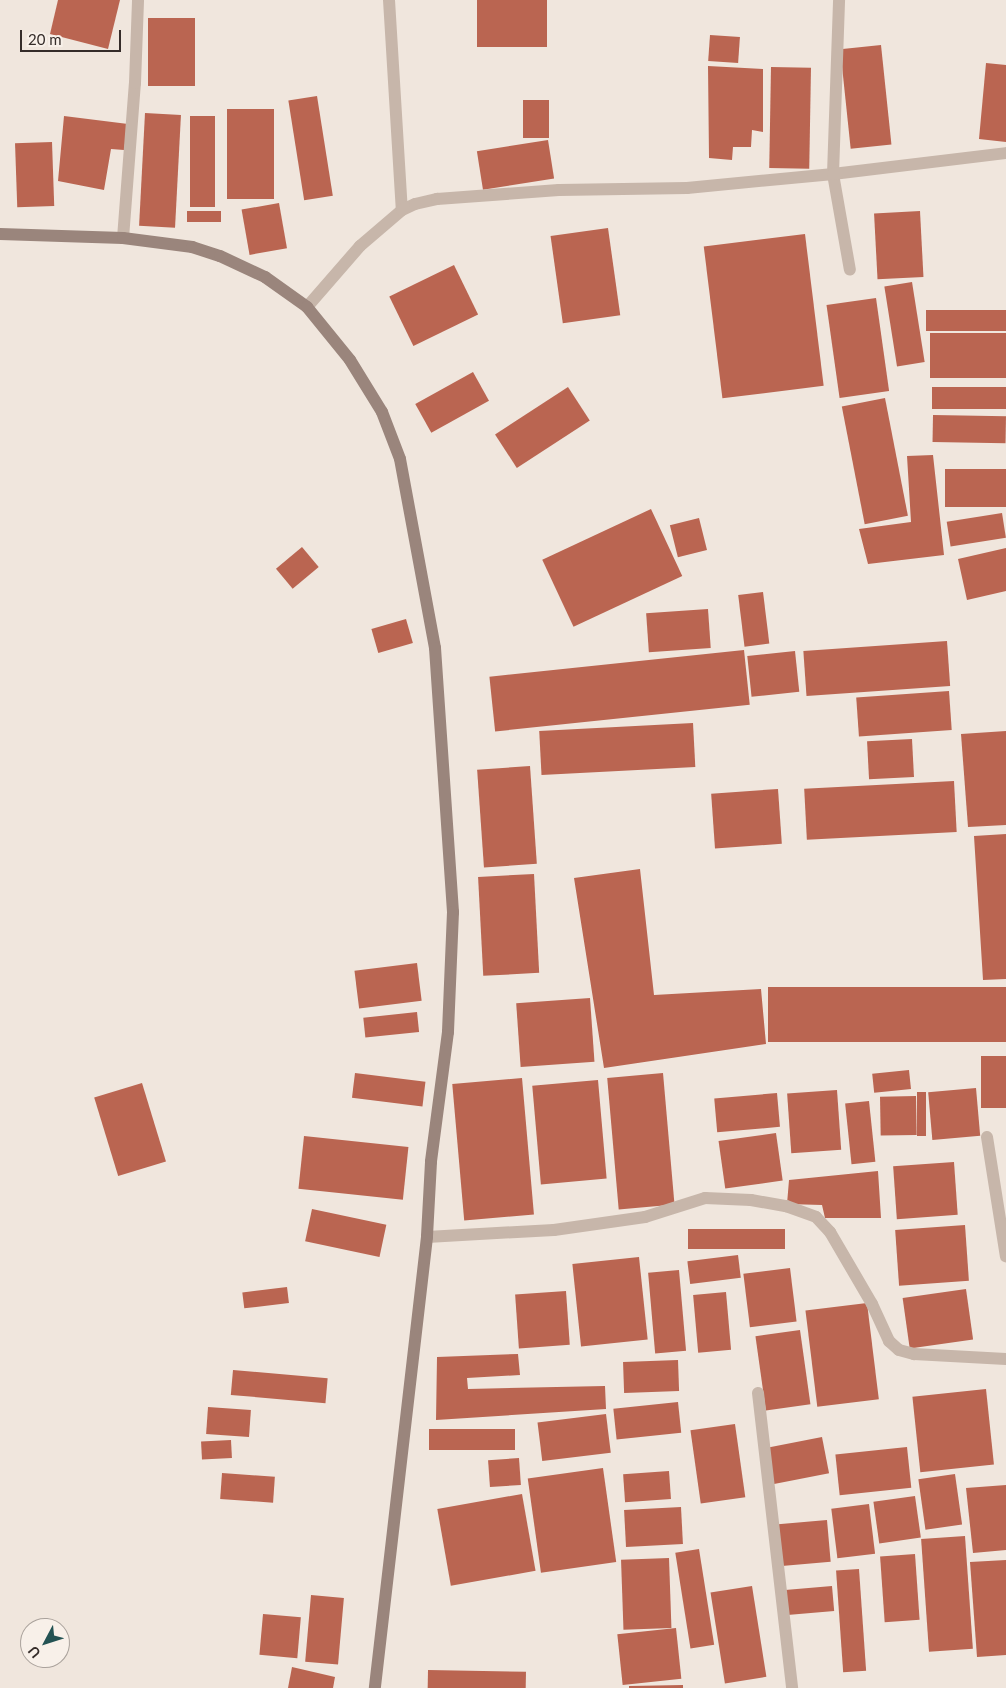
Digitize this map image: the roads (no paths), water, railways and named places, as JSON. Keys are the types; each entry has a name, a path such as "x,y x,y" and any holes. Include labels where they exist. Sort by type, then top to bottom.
{"street":[{"path":"123,238 135,83 138,0"},
{"path":"389,0 402,210"},
{"path":"838,0 833,174 850,270"},
{"path":"308,307 360,246 402,210 415,204 437,199 559,190 687,188 833,174 1006,153"},
{"path":"0,234 123,238 192,248 220,256 265,278 308,307 350,360 382,412 400,459 435,648 453,912 448,1032 431,1162 427,1237 375,1688"},
{"path":"987,1137 1006,1257"},
{"path":"427,1237 554,1230 645,1218 705,1198 751,1200 786,1206 816,1217 830,1232 872,1304 889,1341 899,1350 914,1354 1006,1359"},
{"path":"758,1393 792,1688"}]}
